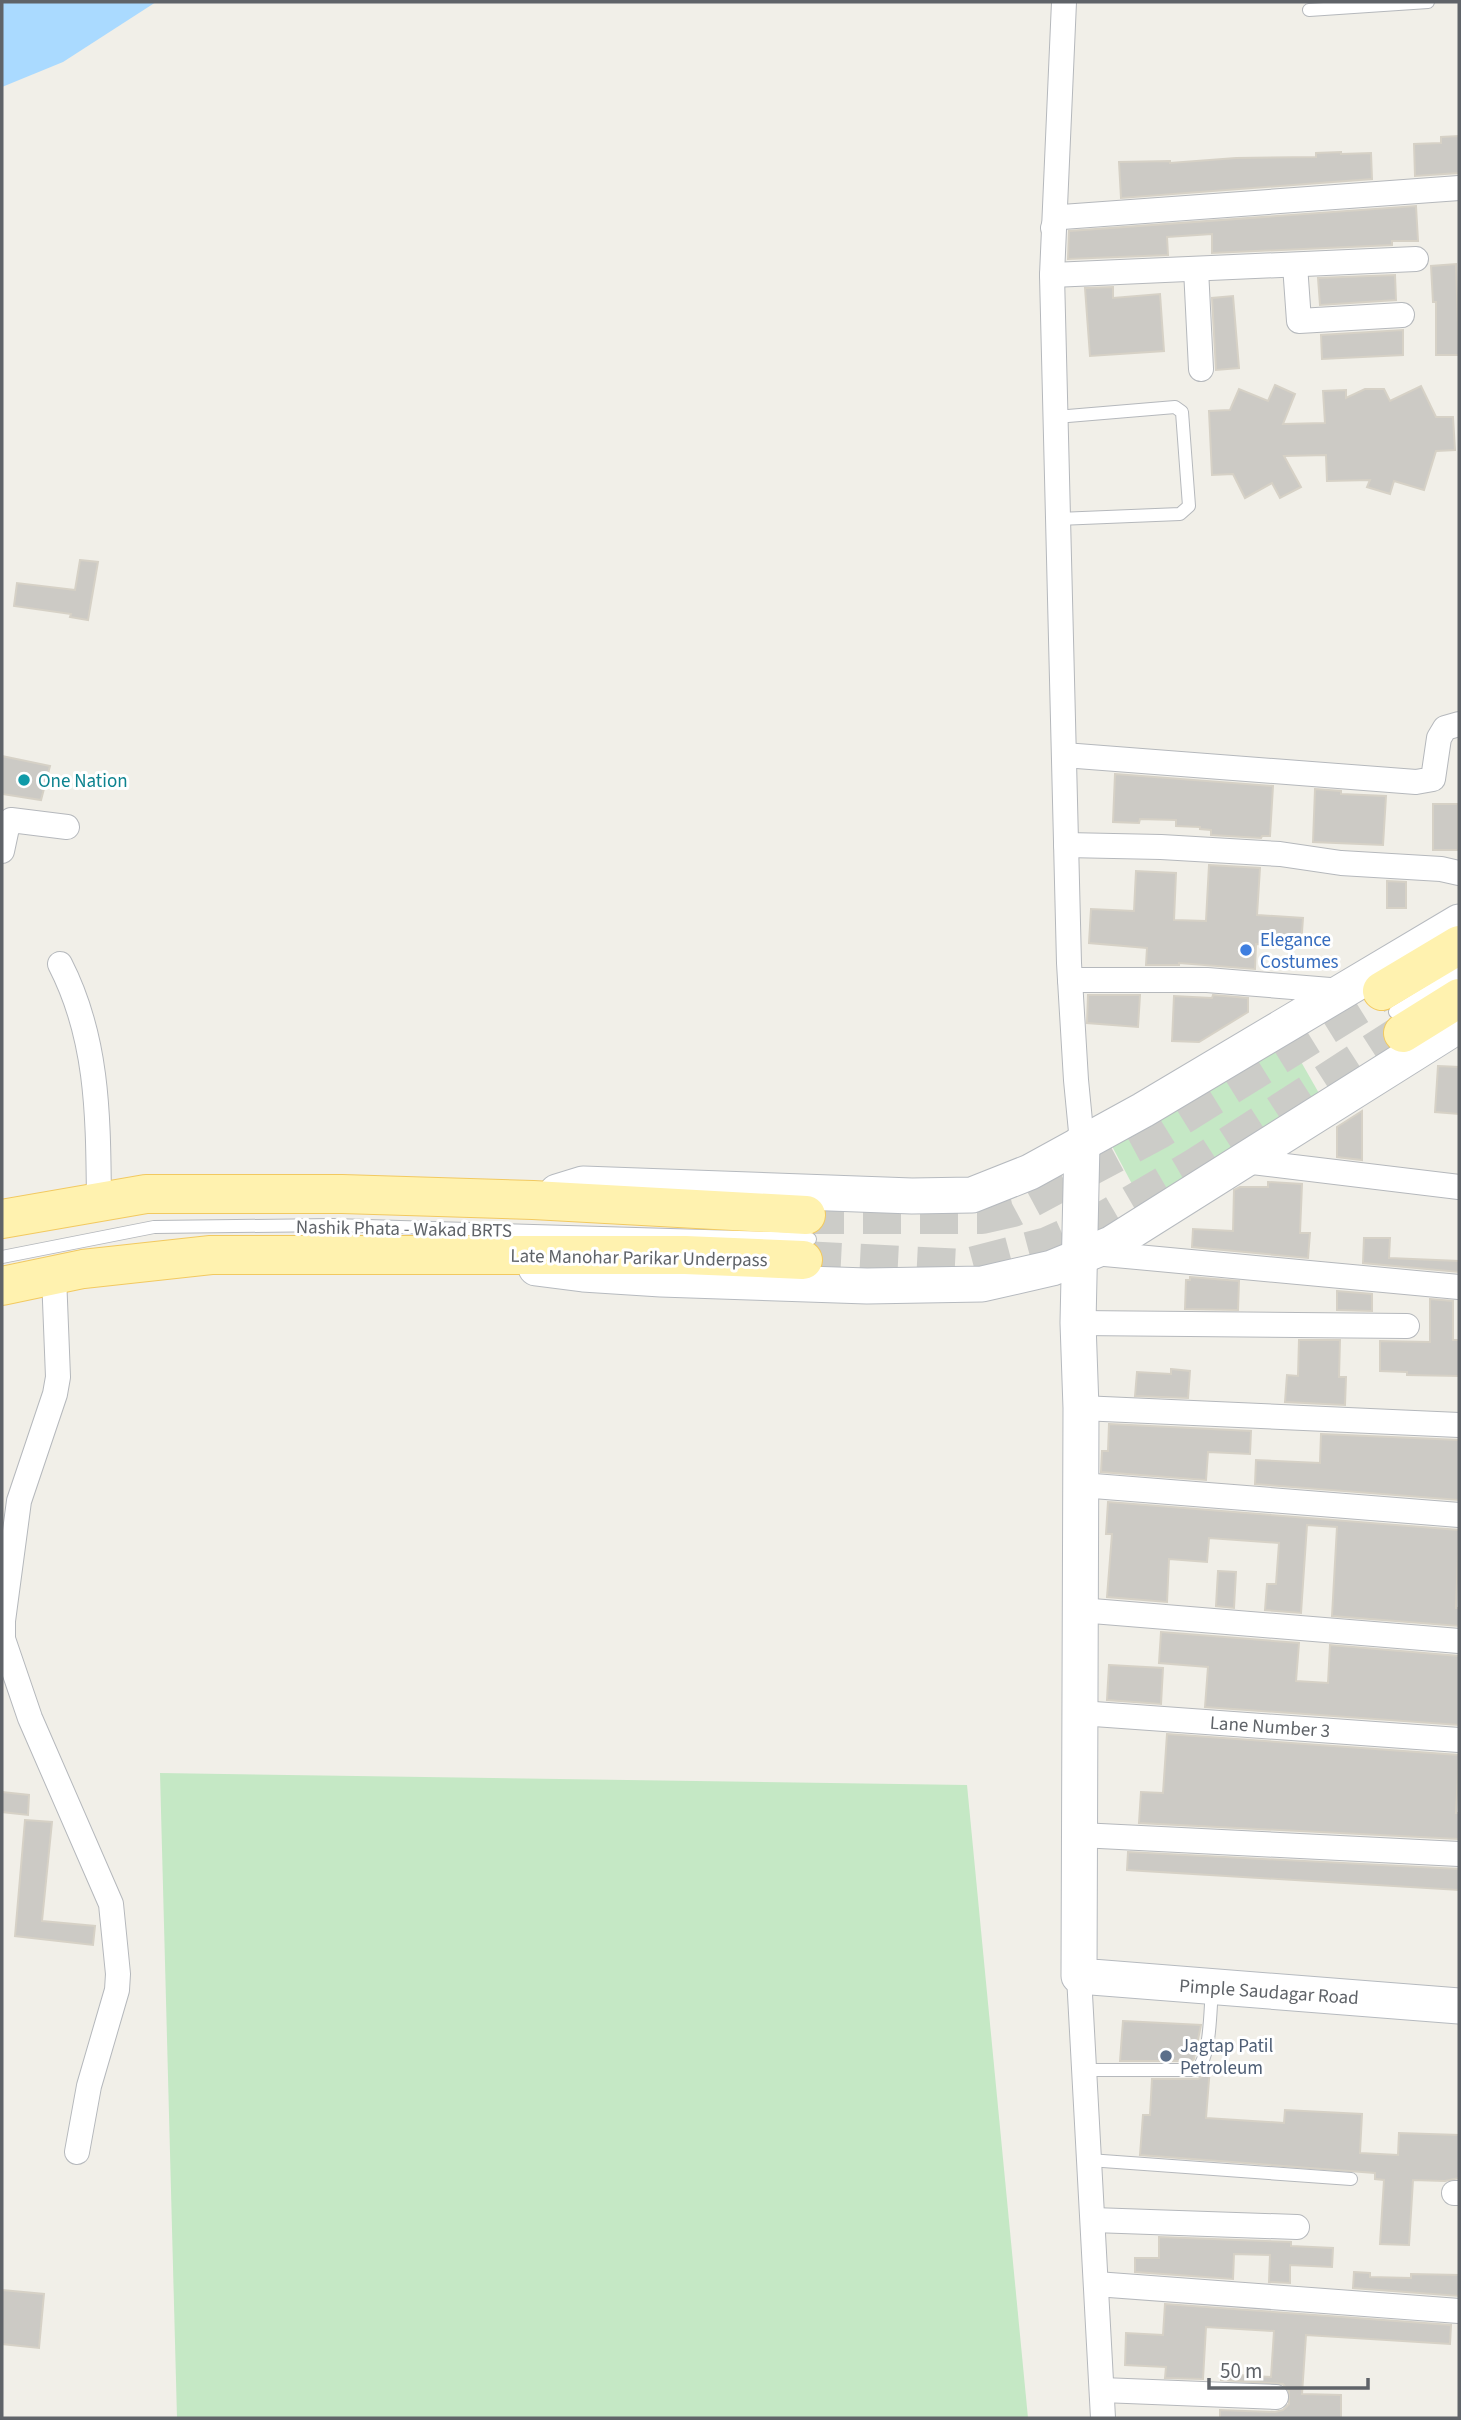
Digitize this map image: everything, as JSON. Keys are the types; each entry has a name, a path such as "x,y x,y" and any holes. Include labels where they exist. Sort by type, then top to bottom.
{"main road":[{"path":"1381,1007 1459,922"},
{"path":"533,1200 583,1184 912,1196 972,1195 1030,1172 1082,1142 1381,1007 1459,945"},
{"path":"1381,1007 1459,998"},
{"path":"475,1255 528,1267 583,1274 867,1286 982,1284 1052,1268 1111,1244 1459,1026"},
{"path":"1079,1976 1081,1408 1078,1323 1085,1255 1082,1142"},
{"path":"2,1219 146,1194 342,1194 533,1200 806,1238"},
{"name":"Late Manohar Parikar Underpass","path":"2,1286 107,1266 211,1255 685,1255 806,1238"},
{"name":"Pimple Saudagar Road","path":"1079,1976 1459,2006"}],"street":[{"path":"1064,2 1052,275 1070,980 1082,1142"},
{"path":"1053,228 1056,220 1062,217 1459,188"},
{"path":"1052,275 1416,259"},
{"path":"1295,265 1299,321 1402,315"},
{"path":"1196,269 1201,369"},
{"path":"1064,755 1416,782 1433,779 1439,738 1445,728 1459,724"},
{"path":"2,851 11,820 67,827"},
{"path":"1066,845 1161,846 1280,854 1341,863 1441,869 1459,873"},
{"path":"60,964 74,991 82,1016 94,1077 99,1135 99,1202"},
{"path":"1070,980 1207,980 1306,990 1381,1007"},
{"path":"1244,1161 1459,1187"},
{"path":"1085,1255 1459,1287"},
{"path":"54,1276 58,1377 55,1394 19,1501 5,1585 3,1622 4,1639 30,1718 111,1904 118,1974 117,1990 89,2086 77,2152"},
{"path":"1078,1323 1408,1325"},
{"path":"1081,1408 1459,1425"},
{"path":"1081,1485 1459,1515"},
{"path":"1080,1610 1459,1640"},
{"name":"Lane Number 3","path":"1080,1713 1459,1740"},
{"path":"1080,1835 1459,1854"},
{"path":"1079,1976 1103,2418"},
{"path":"1093,2220 1297,2227"},
{"path":"1096,2284 1459,2311"},
{"path":"1102,2390 1276,2397"}],"lane":[{"path":"1309,10 1428,2"},
{"path":"1056,417 1175,407 1179,409 1182,412 1189,506 1180,514 1058,519"},
{"path":"1381,1007 1459,973"},
{"name":"Nashik Phata - Wakad BRTS","path":"2,1257 154,1227 333,1224 806,1238"},
{"path":"1084,2070 1197,2070 1202,2063 1207,2038 1212,1986"},
{"path":"1089,2160 1351,2179"}],"green space":[{"path":"1284,1032 1320,1095 1142,1203 1104,1131"},
{"path":"160,1773 967,1785 1028,2418 177,2418"}],"water":[{"path":"2,2 156,2 63,62 2,87"}],"building":[{"path":"1459,136 1459,173 1415,176 1414,144 1441,143 1441,137"},
{"path":"1316,153 1371,153 1372,179 1121,198 1119,162 1170,163 1236,158 1316,157"},
{"path":"1416,206 1418,241 1392,241 1392,245 1212,253 1212,234 1167,237 1168,255 1068,259 1069,231"},
{"path":"1456,264 1459,355 1436,355 1436,302 1433,302 1431,266"},
{"path":"1395,275 1396,300 1320,305 1318,278"},
{"path":"1113,287 1113,298 1160,294 1164,351 1090,356 1085,288"},
{"path":"1233,296 1239,368 1216,370 1212,298"},
{"path":"1403,330 1403,355 1322,359 1321,335"},
{"path":"1275,385 1295,394 1283,424 1325,423 1323,391 1346,390 1346,398 1365,389 1384,389 1390,401 1421,386 1436,417 1453,417 1455,450 1436,451 1424,490 1394,481 1390,494 1367,487 1370,480 1327,481 1326,455 1284,456 1301,487 1280,498 1272,483 1245,498 1233,474 1212,475 1209,411 1230,410 1239,389 1268,401"},
{"path":"80,560 98,562 88,620 70,617 71,614 14,606 17,583 75,590"},
{"name":"One Nation","path":"2,756 50,766 41,800 2,794"},
{"path":"1115,774 1273,786 1270,836 1261,838 1211,835 1211,830 1200,827 1176,826 1176,820 1140,819 1139,823 1113,822"},
{"path":"1315,789 1341,791 1341,794 1386,796 1383,845 1313,842"},
{"path":"1433,804 1458,804 1458,850 1433,850"},
{"path":"1209,865 1260,868 1257,915 1303,918 1301,946 1256,944 1255,969 1179,963 1146,965 1147,948 1089,943 1091,909 1134,911 1136,871 1176,873 1174,920 1206,921"},
{"path":"1387,881 1406,882 1406,908 1387,908"},
{"path":"1088,995 1140,995 1138,1027 1087,1023"},
{"path":"1213,995 1248,998 1248,1012 1199,1042 1172,1041 1174,996 1212,998"},
{"path":"1438,1066 1459,1067 1459,1114 1435,1112"},
{"path":"1362,1111 1362,1160 1337,1157 1337,1127"},
{"path":"1268,1182 1302,1184 1300,1233 1310,1233 1308,1258 1192,1247 1193,1229 1233,1231 1234,1190 1240,1187 1268,1187"},
{"path":"1364,1238 1390,1238 1389,1258 1459,1261 1459,1272 1363,1263"},
{"path":"1190,1277 1239,1281 1238,1310 1185,1309 1186,1280 1190,1280"},
{"path":"1337,1291 1372,1294 1372,1311 1337,1310"},
{"path":"1430,1299 1453,1301 1453,1340 1459,1340 1459,1376 1407,1375 1407,1372 1380,1371 1380,1341 1430,1342"},
{"path":"1299,1340 1340,1340 1339,1377 1346,1377 1345,1405 1285,1402 1287,1375 1298,1376"},
{"path":"1171,1369 1190,1371 1188,1398 1135,1396 1137,1372 1171,1374"},
{"path":"1109,1424 1251,1431 1250,1454 1208,1452 1206,1480 1101,1472 1102,1451 1108,1451"},
{"path":"1321,1434 1459,1440 1459,1500 1255,1484 1256,1460 1320,1463"},
{"path":"1108,1502 1459,1530 1456,1608 1459,1608 1459,1626 1332,1616 1337,1527 1307,1525 1301,1613 1265,1610 1267,1584 1276,1584 1279,1543 1209,1538 1207,1562 1169,1559 1167,1602 1107,1597 1112,1534 1106,1534"},
{"path":"1218,1571 1236,1572 1234,1608 1216,1606"},
{"path":"1161,1632 1299,1643 1296,1681 1328,1683 1330,1645 1459,1656 1459,1725 1205,1707 1208,1667 1159,1663"},
{"path":"1109,1665 1163,1668 1161,1704 1107,1700"},
{"path":"1167,1734 1459,1755 1456,1813 1459,1813 1459,1839 1139,1823 1141,1792 1163,1793"},
{"path":"2,1792 29,1795 28,1815 2,1812"},
{"path":"25,1820 52,1822 42,1921 95,1926 93,1945 15,1936"},
{"path":"1128,1852 1459,1869 1459,1890 1127,1870"},
{"path":"1123,2021 1201,2025 1194,2059 1120,2061"},
{"path":"1210,2067 1206,2118 1284,2123 1285,2110 1362,2114 1360,2153 1398,2155 1399,2133 1459,2135 1459,2178 1445,2181 1413,2180 1409,2245 1380,2244 1384,2180 1375,2179 1375,2173 1140,2155 1143,2115 1150,2115 1152,2079 1198,2079"},
{"path":"1159,2237 1291,2242 1291,2246 1333,2248 1332,2267 1290,2265 1290,2283 1269,2282 1270,2255 1234,2254 1233,2279 1135,2272 1135,2258 1159,2258"},
{"path":"1354,2272 1370,2273 1370,2277 1459,2275 1459,2296 1353,2288"},
{"path":"2,2290 44,2294 39,2348 2,2344"},
{"path":"1165,2304 1451,2325 1450,2344 1306,2335 1302,2394 1341,2395 1341,2418 1220,2418 1220,2410 1275,2412 1283,2410 1289,2404 1289,2391 1283,2384 1221,2380 1221,2374 1271,2377 1274,2331 1206,2327 1203,2379 1165,2378 1166,2367 1125,2365 1126,2333 1163,2335"}],"tunnel":[{"path":"806,1215 982,1215 1013,1208 1157,1131 1382,991"},
{"path":"803,1260 964,1268 1047,1246 1103,1221 1194,1168 1403,1033"}],"place":[{"name":"One Nation","path":"24,780"},
{"name":"Elegance Costumes","path":"1246,950"},
{"name":"Jagtap Patil Petroleum","path":"1166,2056"}]}
